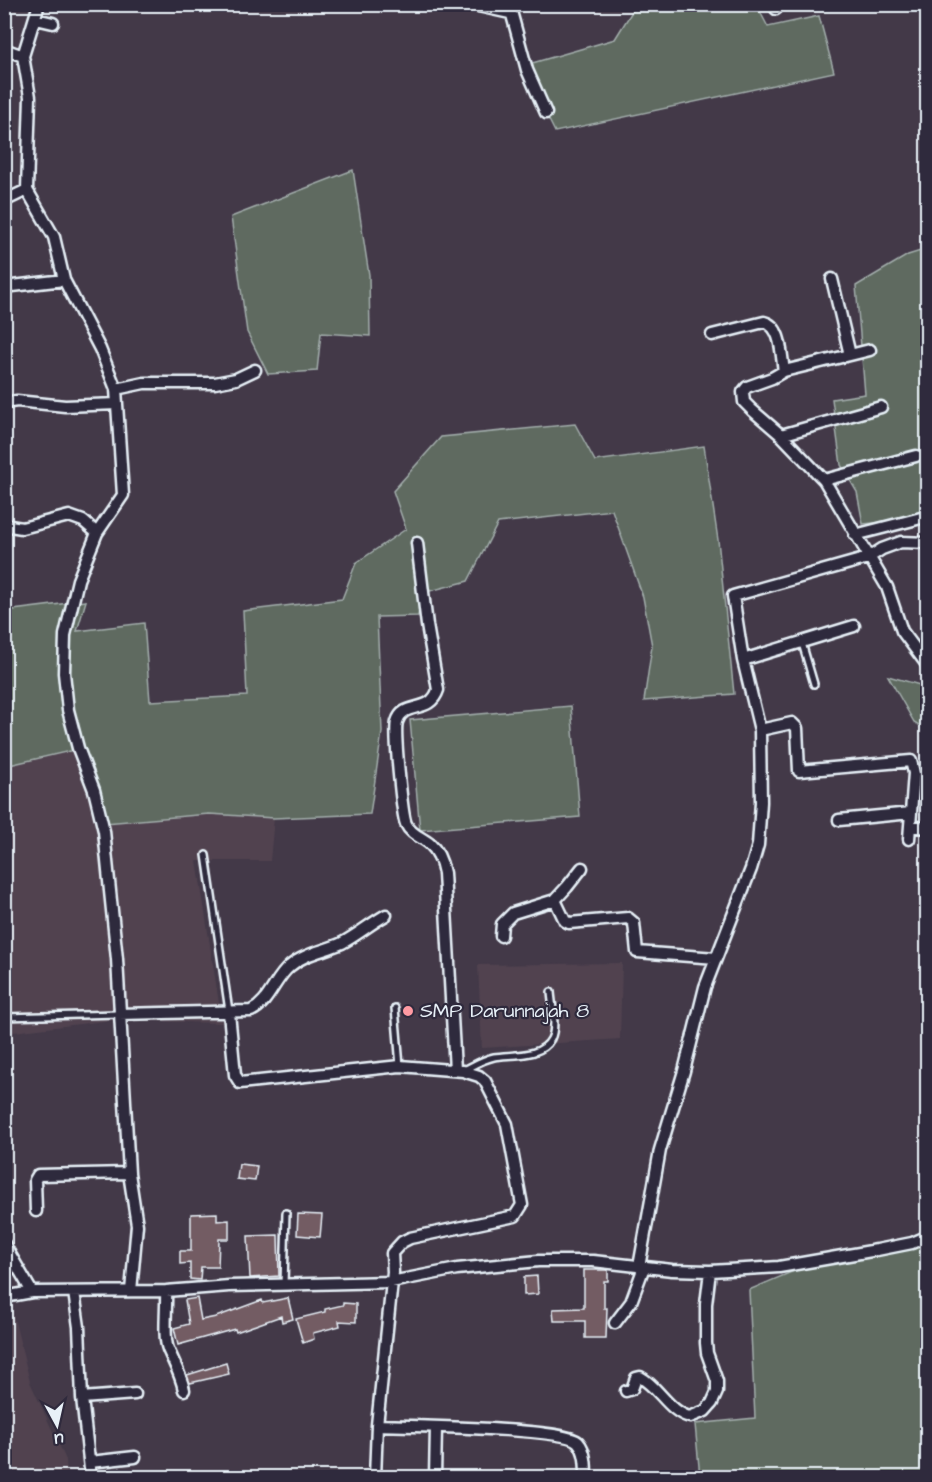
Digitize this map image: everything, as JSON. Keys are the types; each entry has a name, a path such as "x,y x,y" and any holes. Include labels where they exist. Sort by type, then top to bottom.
{"street":[{"path":"39,4 23,56 30,97 27,190 54,237 64,280 100,349 116,389 123,495 97,534 78,580 65,635 64,673 68,710 78,748 94,790 104,831 117,959 129,1173 137,1225 131,1291"},
{"path":"469,4 510,9 527,69 546,113"},
{"path":"36,19 53,23"},
{"path":"4,49 23,56"},
{"path":"4,201 27,190"},
{"path":"832,279 850,355"},
{"path":"4,287 64,280"},
{"path":"712,335 764,321 771,324 777,333 784,371"},
{"path":"870,350 784,371 747,387 743,392 744,402 824,480 887,587 902,631 927,666"},
{"path":"116,389 144,384 215,384 236,379 255,370"},
{"path":"4,403 17,401 65,406 117,404"},
{"path":"780,435 882,407"},
{"path":"824,480 916,456"},
{"path":"4,525 33,527 69,516 83,521 97,534"},
{"path":"855,535 921,518"},
{"path":"615,1323 631,1302 642,1267 660,1150 684,1071 705,987 752,869 758,845 761,802 760,730 743,660 733,596 868,558 882,549 901,542 927,543"},
{"path":"417,543 438,690 435,699 430,703 404,711 397,720 395,735 405,823 415,835 430,844 441,858 444,873 459,1070"},
{"path":"743,660 854,626"},
{"path":"760,730 792,723 797,728 799,771 910,761 914,773 909,839"},
{"path":"839,820 911,813"},
{"path":"910,826 927,828"},
{"path":"501,936 502,924 513,913 555,900 582,868"},
{"path":"555,900 565,921 569,923 628,918 632,920 635,927 637,952 716,958"},
{"path":"119,1014 250,1011 260,1006 291,965 316,951 339,945 386,915"},
{"path":"229,1013 235,1075 240,1083 400,1066 459,1070 479,1076 485,1081 507,1124 522,1205 515,1216 410,1238 402,1242 392,1253 377,1425 375,1478"},
{"path":"36,1211 35,1180 38,1175 129,1173"},
{"path":"4,1297 32,1293 166,1291 229,1286 391,1282 457,1269 538,1261 593,1261 642,1267 710,1271 779,1267 912,1243 927,1236"},
{"path":"4,1244 32,1293"},
{"path":"626,1391 632,1389 636,1378 640,1377 677,1411 690,1417 701,1414 712,1403 717,1387 707,1353 706,1304 710,1271"},
{"path":"166,1291 165,1337 181,1376 184,1390"},
{"path":"74,1292 91,1478"},
{"path":"82,1398 135,1394"},
{"path":"377,1425 541,1433 570,1437 578,1442 584,1455 586,1478"},
{"path":"435,1478 436,1427"},
{"path":"90,1461 135,1457"}],"lane":[{"path":"802,641 814,684"},
{"path":"206,855 229,1013"},
{"path":"459,1070 493,1057 530,1053 542,1048 551,1039 553,1029 551,992"},
{"path":"395,1008 400,1066"},
{"path":"4,1017 119,1014"},
{"path":"284,1285 286,1213"}],"shaded area":[{"path":"756,4 768,27 819,16 834,72 555,132 522,66 615,39 636,5"},
{"path":"353,170 369,275 370,336 321,333 317,371 268,374 247,332 231,217"},
{"path":"927,249 927,518 863,524 857,492 841,465 832,399 865,394 856,286 908,255"},
{"path":"575,424 595,461 704,446 718,540 734,694 644,701 652,646 643,597 612,510 498,523 468,581 422,593 418,616 377,617 382,732 370,814 274,818 209,814 105,823 74,750 5,766 5,611 86,601 77,631 144,623 150,701 247,696 243,611 342,599 356,563 406,529 393,491 441,437"},
{"path":"888,676 927,687 927,730 914,722"},
{"path":"571,706 580,817 420,830 410,720"},
{"path":"74,750 105,823 209,814 274,818 270,861 197,861 222,1023 113,1020 5,1033 4,766"},
{"path":"622,963 620,1039 482,1048 478,965"},
{"path":"927,1246 927,1477 700,1477 695,1424 755,1418 749,1290 839,1252"},
{"path":"8,1294 30,1382 66,1460 67,1477 5,1478 4,1295"}],"building":[{"path":"239,1164 257,1166 255,1181 237,1179"},
{"path":"217,1213 217,1221 229,1220 229,1239 219,1239 218,1267 201,1267 200,1280 190,1279 190,1263 180,1264 180,1251 191,1251 191,1214"},
{"path":"298,1214 322,1215 320,1237 297,1235"},
{"path":"278,1235 279,1276 250,1278 248,1236"},
{"path":"584,1270 608,1270 608,1281 604,1281 604,1308 607,1308 606,1338 585,1338 585,1321 554,1321 553,1309 584,1308"},
{"path":"537,1276 538,1294 524,1295 524,1277"},
{"path":"197,1298 201,1320 216,1317 262,1300 263,1303 288,1298 293,1319 282,1322 281,1316 236,1332 235,1329 178,1345 174,1328 189,1324 185,1300"},
{"path":"343,1303 356,1304 356,1322 339,1321 340,1326 313,1333 314,1339 303,1343 296,1319 325,1312 325,1309 343,1305"},
{"path":"226,1363 229,1374 190,1383 187,1375"}],"place":[{"name":"SMP Darunnajah 8","path":"408,1011"}]}
